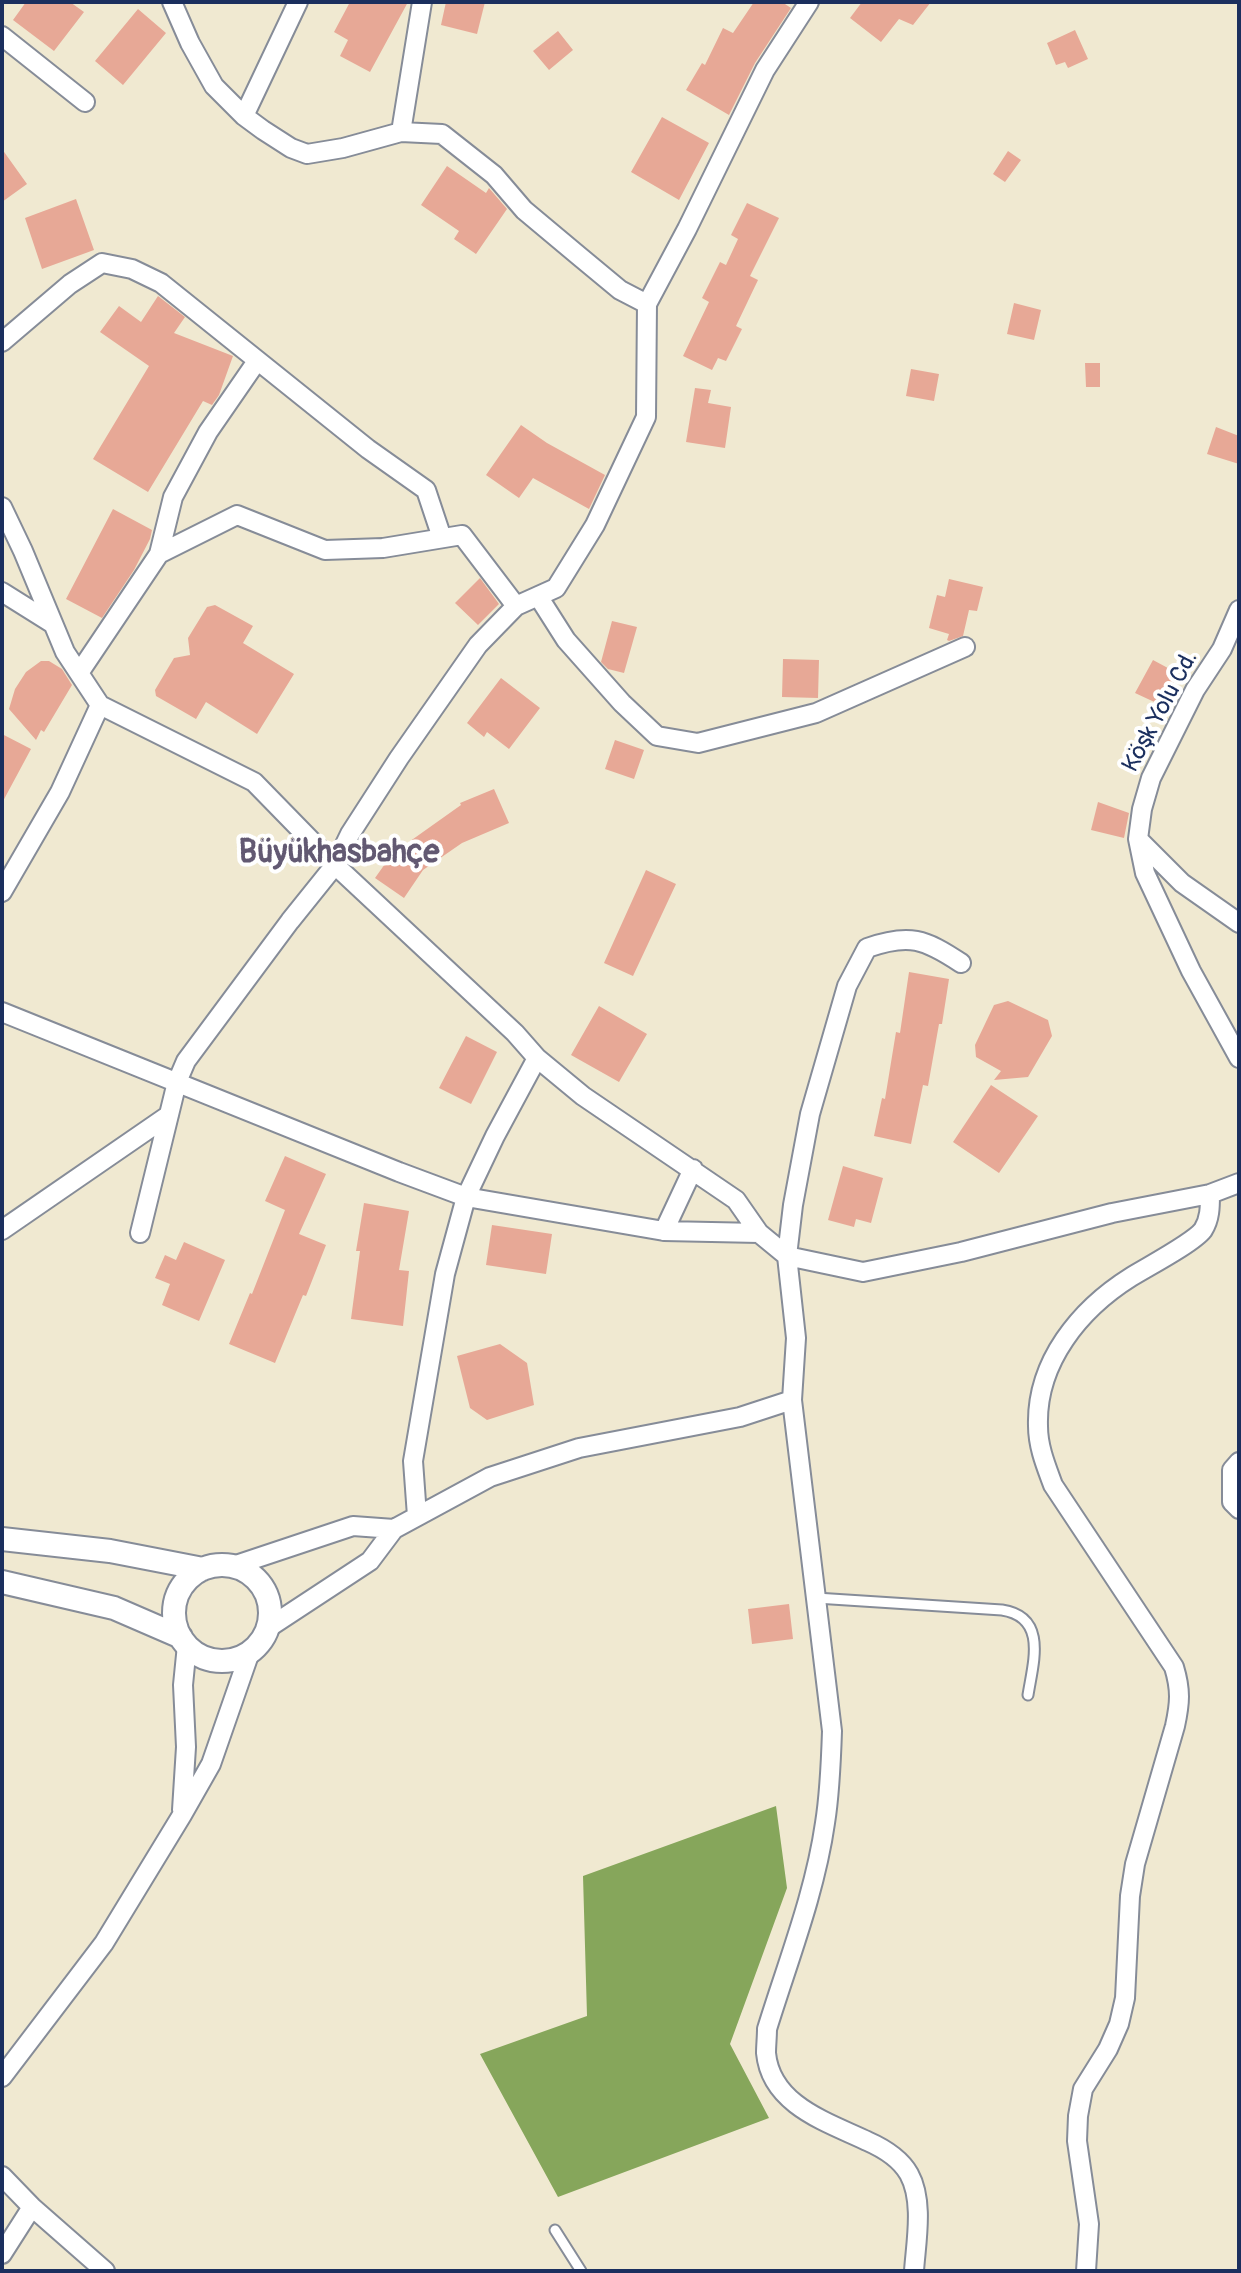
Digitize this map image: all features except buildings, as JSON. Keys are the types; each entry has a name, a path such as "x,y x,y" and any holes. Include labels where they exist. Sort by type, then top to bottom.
{"street":[{"path":"172,2 214,86 244,116 291,148 307,154 401,132 442,134 494,175 524,210 579,256 620,290 647,304"},
{"path":"244,116 298,2"},
{"path":"401,132 422,2"},
{"path":"140,1233 177,1082 186,1061 335,865 358,821 478,645 516,606 556,588 595,525 646,417 647,304 765,70 809,2"},
{"path":"2,36 85,102"},
{"path":"2,342 70,284 102,263 132,269 161,283 368,449 426,490 442,538"},
{"path":"79,673 159,554 173,497 208,432 257,361"},
{"path":"2,507 65,652 100,705 254,782 335,865 515,1033 537,1058 583,1096 736,1200 759,1233 787,1256 863,1272 961,1252 1112,1213 1210,1194 1239,1183"},
{"path":"159,554 237,515 325,550 383,548 462,535 516,606"},
{"path":"2,592 53,624"},
{"path":"538,596 566,640 622,703 657,736 698,743 816,713 965,647"},
{"name":"Köşk Yolu Cd.","path":"1239,610 1222,649 1195,690 1151,778 1138,839 1145,873 1191,971 1239,1058"},
{"path":"2,892 60,792 100,705"},
{"path":"1138,839 1182,883 1239,923"},
{"path":"914,2271 916,2193 910,2175 896,2158 877,2145 807,2112 787,2098 775,2081 766,2055 767,2029 816,1869 825,1824 832,1731 792,1400 796,1338 787,1256 810,1114 847,986 867,948 891,939 919,940 961,963"},
{"path":"2,1012 466,1197 664,1231 759,1233"},
{"path":"417,1516 413,1461 445,1274 466,1197 537,1058"},
{"path":"2,1230 169,1115"},
{"path":"664,1231 693,1169"},
{"path":"1086,2271 1089,2224 1077,2141 1078,2116 1083,2089 1108,2049 1119,2024 1125,1998 1130,1896 1135,1864 1175,1726 1180,1687 1174,1667 1053,1485 1042,1456 1038,1427 1039,1400 1060,1345 1076,1323 1094,1303 1116,1286 1197,1236 1207,1222 1210,1194"},
{"path":"268,1628 370,1561 394,1529 490,1477 579,1448 740,1417 792,1400"},
{"path":"1239,1462 1232,1470 1232,1502 1239,1509"},
{"path":"182,1815 186,1747 184,1641 175,1618 177,1598 187,1581 203,1569 233,1566 353,1526 394,1529"},
{"path":"2,1539 110,1551 203,1569"},
{"path":"2,1582 114,1608 184,1641 203,1657 222,1661 250,1652 268,1628 270,1608 264,1589 251,1574 233,1566"},
{"path":"2,2077 104,1943 182,1815 211,1764 250,1652"},
{"path":"2,2176 32,2207 105,2271"},
{"path":"2,2254 32,2207"}],"lane":[{"path":"816,1598 1002,1610 1017,1614 1028,1624 1035,1637 1028,1695"},
{"path":"555,2230 581,2271"}],"green space":[{"path":"776,1806 787,1888 730,2044 769,2118 558,2197 480,2054 587,2016 583,1876"}],"district":[{"name":"Büyükhasbahçe","path":"339,854"}]}
